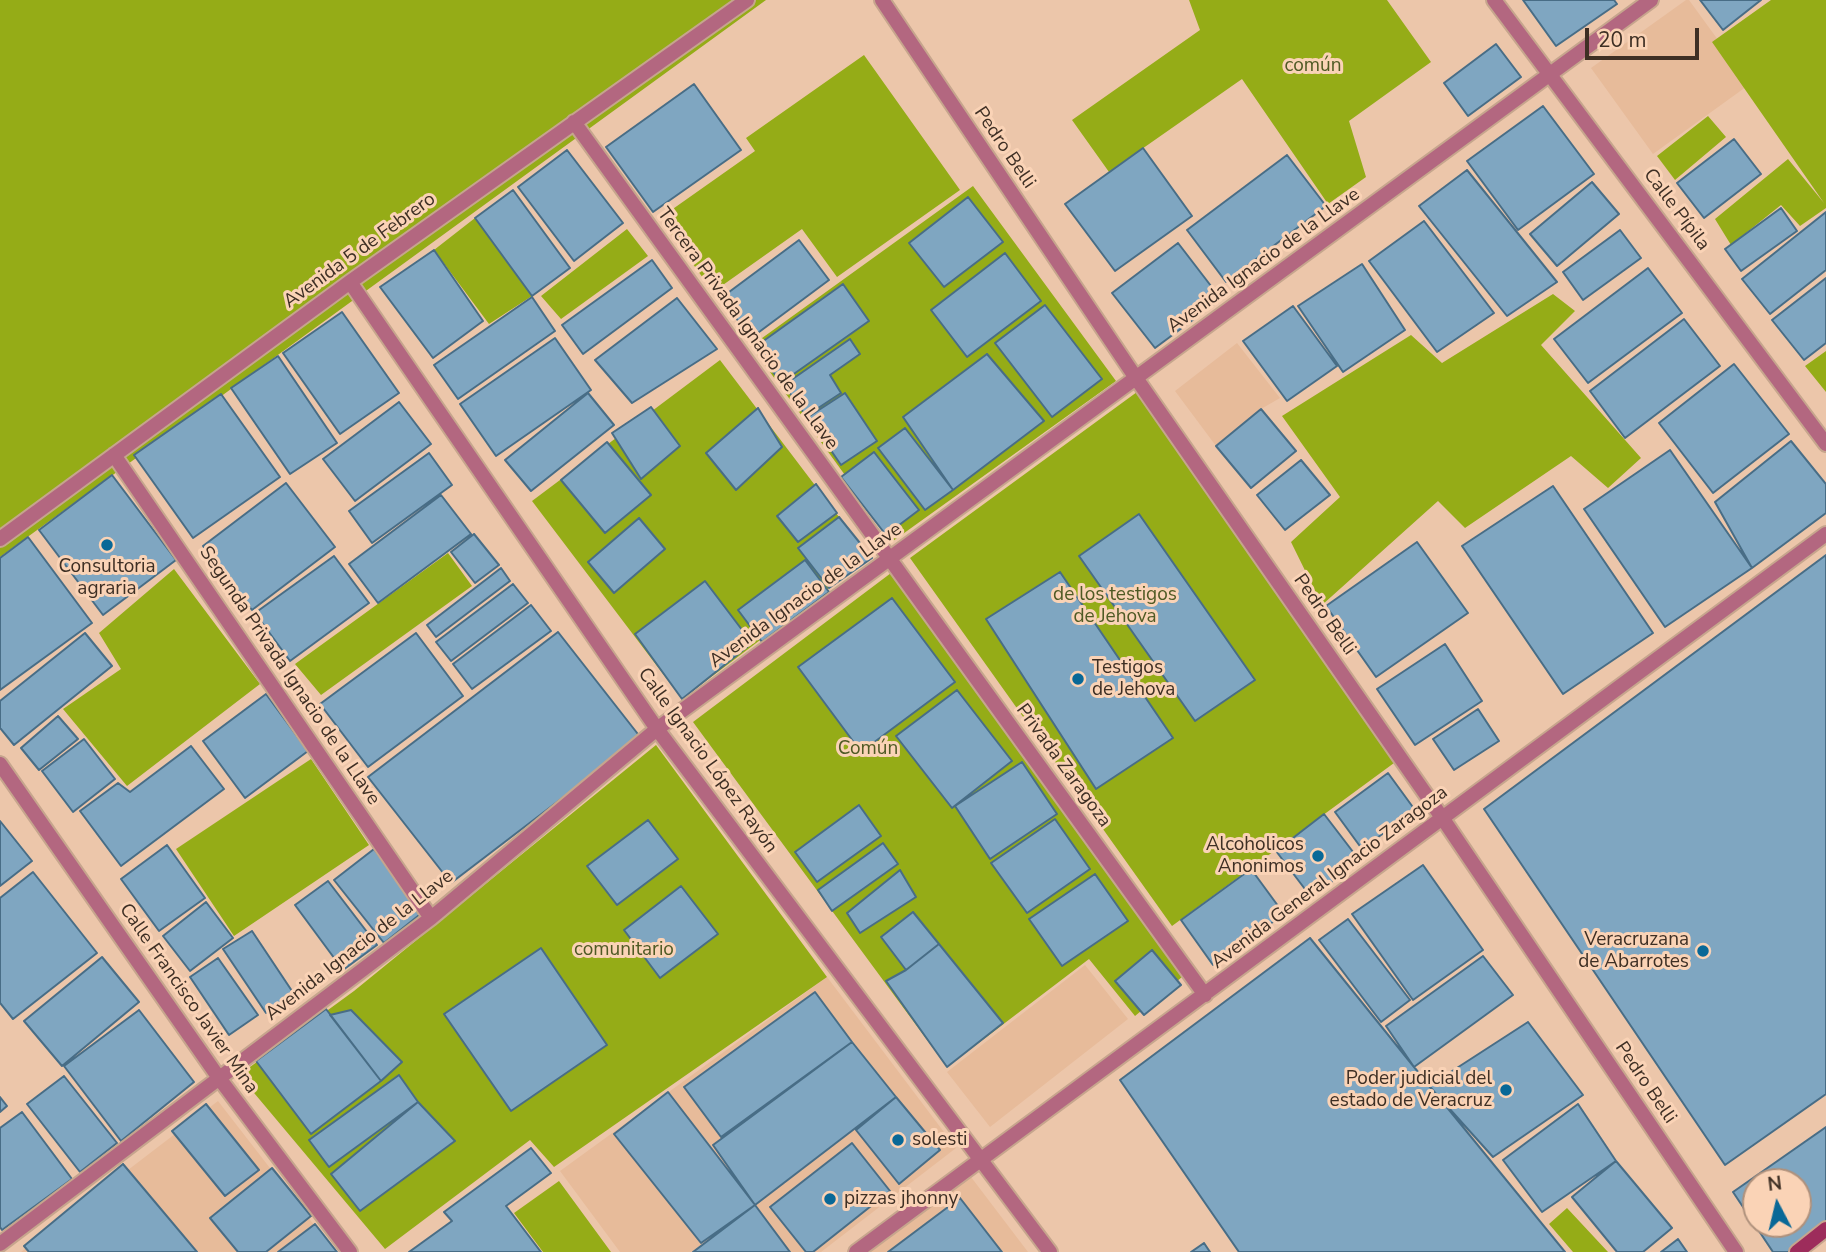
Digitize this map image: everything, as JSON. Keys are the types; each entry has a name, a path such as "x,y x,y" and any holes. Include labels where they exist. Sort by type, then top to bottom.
{"street":[{"name":"Avenida 5 de Febrero","path":"0,539 350,282 747,0"},
{"name":"Pedro Belli","path":"882,0 1136,379 1443,819 1736,1252"},
{"name":"Calle Pípila","path":"1494,0 1826,443"},
{"name":"Avenida Ignacio de la Llave","path":"0,1243 431,918 657,729 1651,0"},
{"name":"Tercera Privada Ignacio de la Llave","path":"574,122 890,559"},
{"name":"Calle Ignacio López Rayón","path":"350,282 657,729 1050,1252"},
{"name":"Segunda Privada Ignacio de la Llave","path":"114,455 431,918"},
{"name":"Avenida General Ignacio Zaragoza","path":"856,1252 1826,534"},
{"name":"Privada Zaragoza","path":"890,559 1205,995"},
{"name":"Calle Francisco Javier Mina","path":"0,764 219,1078 350,1252"},
{"path":"1797,1252 1826,1229"}],"shaded area":[{"path":"1689,0 1750,84 1653,154 1591,68"},
{"path":"1237,343 1280,398 1261,409 1216,446 1175,391"},
{"path":"1085,965 1128,1019 990,1127 947,1072"},
{"path":"827,977 956,1148 821,1252 620,1252 560,1171"},
{"path":"218,1101 335,1252 21,1252"},
{"path":"971,1177 1028,1252 870,1252"}],"green space":[{"path":"0,0 766,0 0,557"},
{"name":"común","path":"1189,0 1387,0 1431,62 1349,121 1366,177 1328,204 1242,79 1109,172 1072,120 1200,30"},
{"path":"1771,0 1826,0 1826,208 1800,226 1781,205 1731,245 1715,219 1788,159 1824,203 1712,42"},
{"path":"864,55 960,190 837,277 802,229 713,292 660,218 755,151 746,138"},
{"path":"1708,116 1726,137 1675,180 1657,156"},
{"path":"973,186 1116,381 893,541 751,346"},
{"path":"475,218 532,296 489,324 434,250"},
{"path":"627,229 648,256 561,319 541,296"},
{"path":"1553,294 1575,311 1541,345 1641,458 1608,488 1571,456 1465,528 1438,501 1322,605 1291,542 1340,497 1282,416 1411,335 1442,363"},
{"path":"1826,351 1826,392 1805,366"},
{"path":"720,360 839,517 798,548 829,588 682,699 532,501"},
{"name":"de los testigos de Jehova","path":"1137,392 1394,763 1172,926 910,558"},
{"path":"448,553 472,586 321,695 295,664"},
{"path":"174,569 260,684 127,786 63,709 121,669 99,633"},
{"name":"Común","path":"895,570 1182,977 1135,1016 1089,959 947,1067 693,722"},
{"name":"comunitario","path":"656,745 827,977 554,1167 530,1140 385,1249 239,1075 354,991"},
{"path":"311,759 369,845 234,936 176,849"},
{"path":"559,1181 611,1252 543,1252 514,1213"},
{"path":"1567,1208 1608,1252 1573,1252 1549,1224"}],"building":[{"path":"1523,0 1614,0 1617,4 1556,46"},
{"path":"1700,0 1761,0 1723,30"},
{"path":"1496,44 1521,77 1468,116 1444,83"},
{"path":"694,84 741,150 653,212 606,147"},
{"path":"1543,106 1594,174 1518,230 1467,161"},
{"path":"1734,139 1761,174 1704,218 1677,183"},
{"path":"1143,148 1192,216 1115,271 1065,204"},
{"path":"567,150 623,223 574,261 518,187"},
{"path":"1287,155 1326,206 1226,282 1187,230"},
{"path":"1467,170 1557,282 1507,316 1419,206"},
{"path":"1592,182 1619,214 1557,266 1530,234"},
{"path":"513,190 570,268 532,296 475,218"},
{"path":"968,197 1003,242 944,287 909,243"},
{"path":"1781,208 1797,231 1741,271 1725,249"},
{"path":"1826,212 1826,270 1770,314 1742,279"},
{"path":"1424,221 1494,313 1437,352 1369,261"},
{"path":"1620,230 1641,258 1583,300 1563,272"},
{"path":"799,240 829,280 751,338 721,298"},
{"path":"1178,243 1221,299 1155,348 1112,293"},
{"path":"434,250 483,321 433,358 380,287"},
{"path":"1005,253 1041,301 967,357 931,310"},
{"path":"652,260 672,288 583,354 562,325"},
{"path":"1362,264 1405,330 1343,372 1298,306"},
{"path":"1648,268 1682,313 1588,383 1554,339"},
{"path":"1826,278 1826,343 1804,360 1772,320"},
{"path":"843,284 869,321 781,383 755,347"},
{"path":"532,297 555,331 458,399 434,365"},
{"path":"677,298 717,349 632,403 595,360"},
{"path":"1045,305 1102,379 1052,417 995,343"},
{"path":"1293,306 1337,366 1287,401 1243,341"},
{"path":"342,312 399,393 340,434 283,353"},
{"path":"1684,319 1720,366 1625,438 1590,391"},
{"path":"555,338 591,390 496,456 460,404"},
{"path":"850,339 860,354 830,375 841,393 806,416 784,385"},
{"path":"987,354 1044,421 953,490 903,417"},
{"path":"278,356 337,443 290,474 231,388"},
{"path":"1734,364 1789,434 1713,493 1659,423"},
{"path":"588,393 614,425 531,491 505,460"},
{"path":"845,393 877,441 841,465 808,417"},
{"path":"221,394 280,477 193,538 134,455"},
{"path":"399,402 431,444 355,501 323,459"},
{"path":"651,407 680,446 641,479 612,433"},
{"path":"758,408 782,447 736,490 706,453"},
{"path":"1261,409 1296,451 1251,488 1216,446"},
{"path":"905,428 953,490 925,510 878,448"},
{"path":"1791,441 1826,484 1826,513 1752,568 1715,502"},
{"path":"607,442 651,495 605,533 561,480"},
{"path":"1670,450 1752,568 1665,627 1584,509"},
{"path":"874,452 919,510 886,535 841,477"},
{"path":"429,453 452,485 372,543 349,511"},
{"path":"1301,460 1330,495 1285,530 1257,495"},
{"name":"Consultoria agraria","path":"112,475 176,560 103,615 39,530"},
{"path":"286,483 335,547 252,610 203,546"},
{"path":"816,484 837,513 798,542 777,516"},
{"path":"1553,486 1653,633 1563,694 1462,546"},
{"path":"441,495 471,534 378,603 349,564"},
{"name":"Testigos de Jehova","path":"1139,514 1255,680 1195,721 1079,556"},
{"path":"839,517 872,558 829,588 798,548"},
{"path":"639,518 665,549 614,593 588,562"},
{"path":"474,534 499,565 475,583 451,552"},
{"path":"28,537 92,623 0,690 0,558"},
{"path":"1417,542 1468,613 1376,677 1326,606"},
{"name":"Veracruzana de Abarrotes","path":"1826,555 1826,1094 1725,1165 1484,809"},
{"path":"334,556 369,603 290,661 255,613"},
{"path":"805,560 829,592 762,642 738,610"},
{"path":"501,568 510,581 436,637 427,625"},
{"name":"Testigos de Jehova","path":"1060,572 1173,738 1096,789 986,619"},
{"path":"705,581 752,643 682,699 635,634"},
{"path":"513,584 528,603 451,661 436,642"},
{"path":"892,598 955,682 861,752 798,667"},
{"path":"531,605 551,631 472,689 453,664"},
{"path":"558,632 641,738 451,883 368,777"},
{"path":"85,633 112,666 14,745 0,728 0,701"},
{"path":"416,633 463,696 368,767 320,704"},
{"path":"1445,644 1482,701 1415,745 1377,689"},
{"path":"957,690 1012,761 952,808 896,736"},
{"path":"266,694 308,751 245,798 203,741"},
{"path":"1478,709 1499,741 1454,770 1433,739"},
{"path":"58,716 78,739 39,770 21,748"},
{"path":"84,739 115,779 73,812 42,771"},
{"path":"191,746 224,789 121,866 80,811 118,783 130,792"},
{"path":"1022,762 1057,814 990,859 955,806"},
{"path":"1388,773 1415,810 1362,849 1335,812"},
{"path":"859,805 881,836 817,882 795,852"},
{"name":"Alcoholicos Anonimos","path":"1324,814 1360,861 1311,897 1276,851"},
{"path":"1055,819 1090,869 1027,913 991,863"},
{"path":"648,820 678,859 617,905 587,866"},
{"path":"0,821 32,861 0,886"},
{"path":"883,843 898,864 832,911 818,890"},
{"path":"167,845 205,898 159,931 121,879"},
{"path":"374,849 423,912 384,943 334,880"},
{"path":"1423,865 1483,950 1413,1000 1352,914"},
{"path":"1251,869 1284,914 1213,965 1181,920"},
{"path":"900,870 916,897 860,933 847,913"},
{"path":"33,872 97,953 13,1019 0,1003 0,898"},
{"path":"1095,874 1128,921 1062,966 1029,919"},
{"path":"328,881 377,945 343,970 295,905"},
{"path":"681,886 718,934 660,978 624,930"},
{"path":"206,902 233,938 190,971 163,936"},
{"path":"913,912 939,944 906,970 881,937"},
{"path":"1348,919 1410,1000 1381,1022 1319,940"},
{"path":"252,931 294,994 266,1013 223,949"},
{"path":"1310,938 1565,1252 1239,1252 1120,1080"},
{"path":"939,944 1003,1023 947,1067 886,981 906,970"},
{"path":"541,948 607,1045 511,1111 444,1014"},
{"path":"1152,950 1181,985 1144,1015 1115,981"},
{"path":"1483,956 1513,995 1414,1067 1386,1026"},
{"path":"102,957 139,1002 62,1066 24,1021"},
{"path":"218,958 258,1015 229,1035 190,977"},
{"path":"815,992 852,1042 721,1137 684,1087"},
{"path":"326,1009 381,1081 311,1134 256,1061"},
{"path":"139,1010 194,1082 121,1141 64,1066"},
{"path":"351,1010 402,1062 381,1081 330,1015"},
{"name":"Poder judicial del estado de Veracruz","path":"1528,1022 1583,1095 1493,1157 1429,1086"},
{"path":"852,1042 896,1097 755,1205 713,1145"},
{"path":"399,1075 418,1102 329,1167 309,1140"},
{"path":"64,1076 117,1143 80,1172 27,1104"},
{"path":"668,1092 755,1205 701,1243 614,1134"},
{"path":"0,1097 7,1106 0,1112"},
{"name":"solesti","path":"896,1097 940,1150 899,1184 856,1130"},
{"path":"418,1102 455,1141 360,1211 331,1174"},
{"path":"206,1104 259,1170 225,1196 172,1131"},
{"path":"1578,1104 1616,1161 1542,1212 1503,1160"},
{"path":"22,1112 72,1179 2,1230 0,1128"},
{"path":"1826,1127 1826,1227 1812,1238 1812,1168 1767,1168"},
{"name":"pizzas jhonny","path":"852,1143 890,1191 813,1252 806,1252 770,1207"},
{"path":"531,1148 551,1173 506,1206 541,1252 409,1252 452,1221 444,1212"},
{"path":"1616,1161 1672,1228 1643,1252 1617,1252 1572,1197"},
{"path":"123,1164 197,1252 29,1252 24,1246"},
{"path":"272,1168 311,1216 266,1252 238,1252 210,1218"},
{"path":"1742,1186 1742,1206 1733,1192"},
{"path":"960,1198 1002,1252 888,1252"},
{"path":"755,1205 790,1252 693,1252"},
{"path":"315,1224 337,1252 278,1252"},
{"path":"1764,1238 1812,1238 1794,1252 1773,1252"},
{"path":"1678,1239 1687,1252 1661,1252"},
{"path":"1204,1243 1210,1252 1191,1252"}],"place":[{"name":"Consultoria agraria","path":"107,545"},
{"name":"Testigos de Jehova","path":"1078,679"},
{"name":"Alcoholicos Anonimos","path":"1318,856"},
{"name":"Veracruzana de Abarrotes","path":"1703,951"},
{"name":"Poder judicial del estado de Veracruz","path":"1506,1090"},
{"name":"solesti","path":"898,1140"},
{"name":"pizzas jhonny","path":"830,1199"}]}
